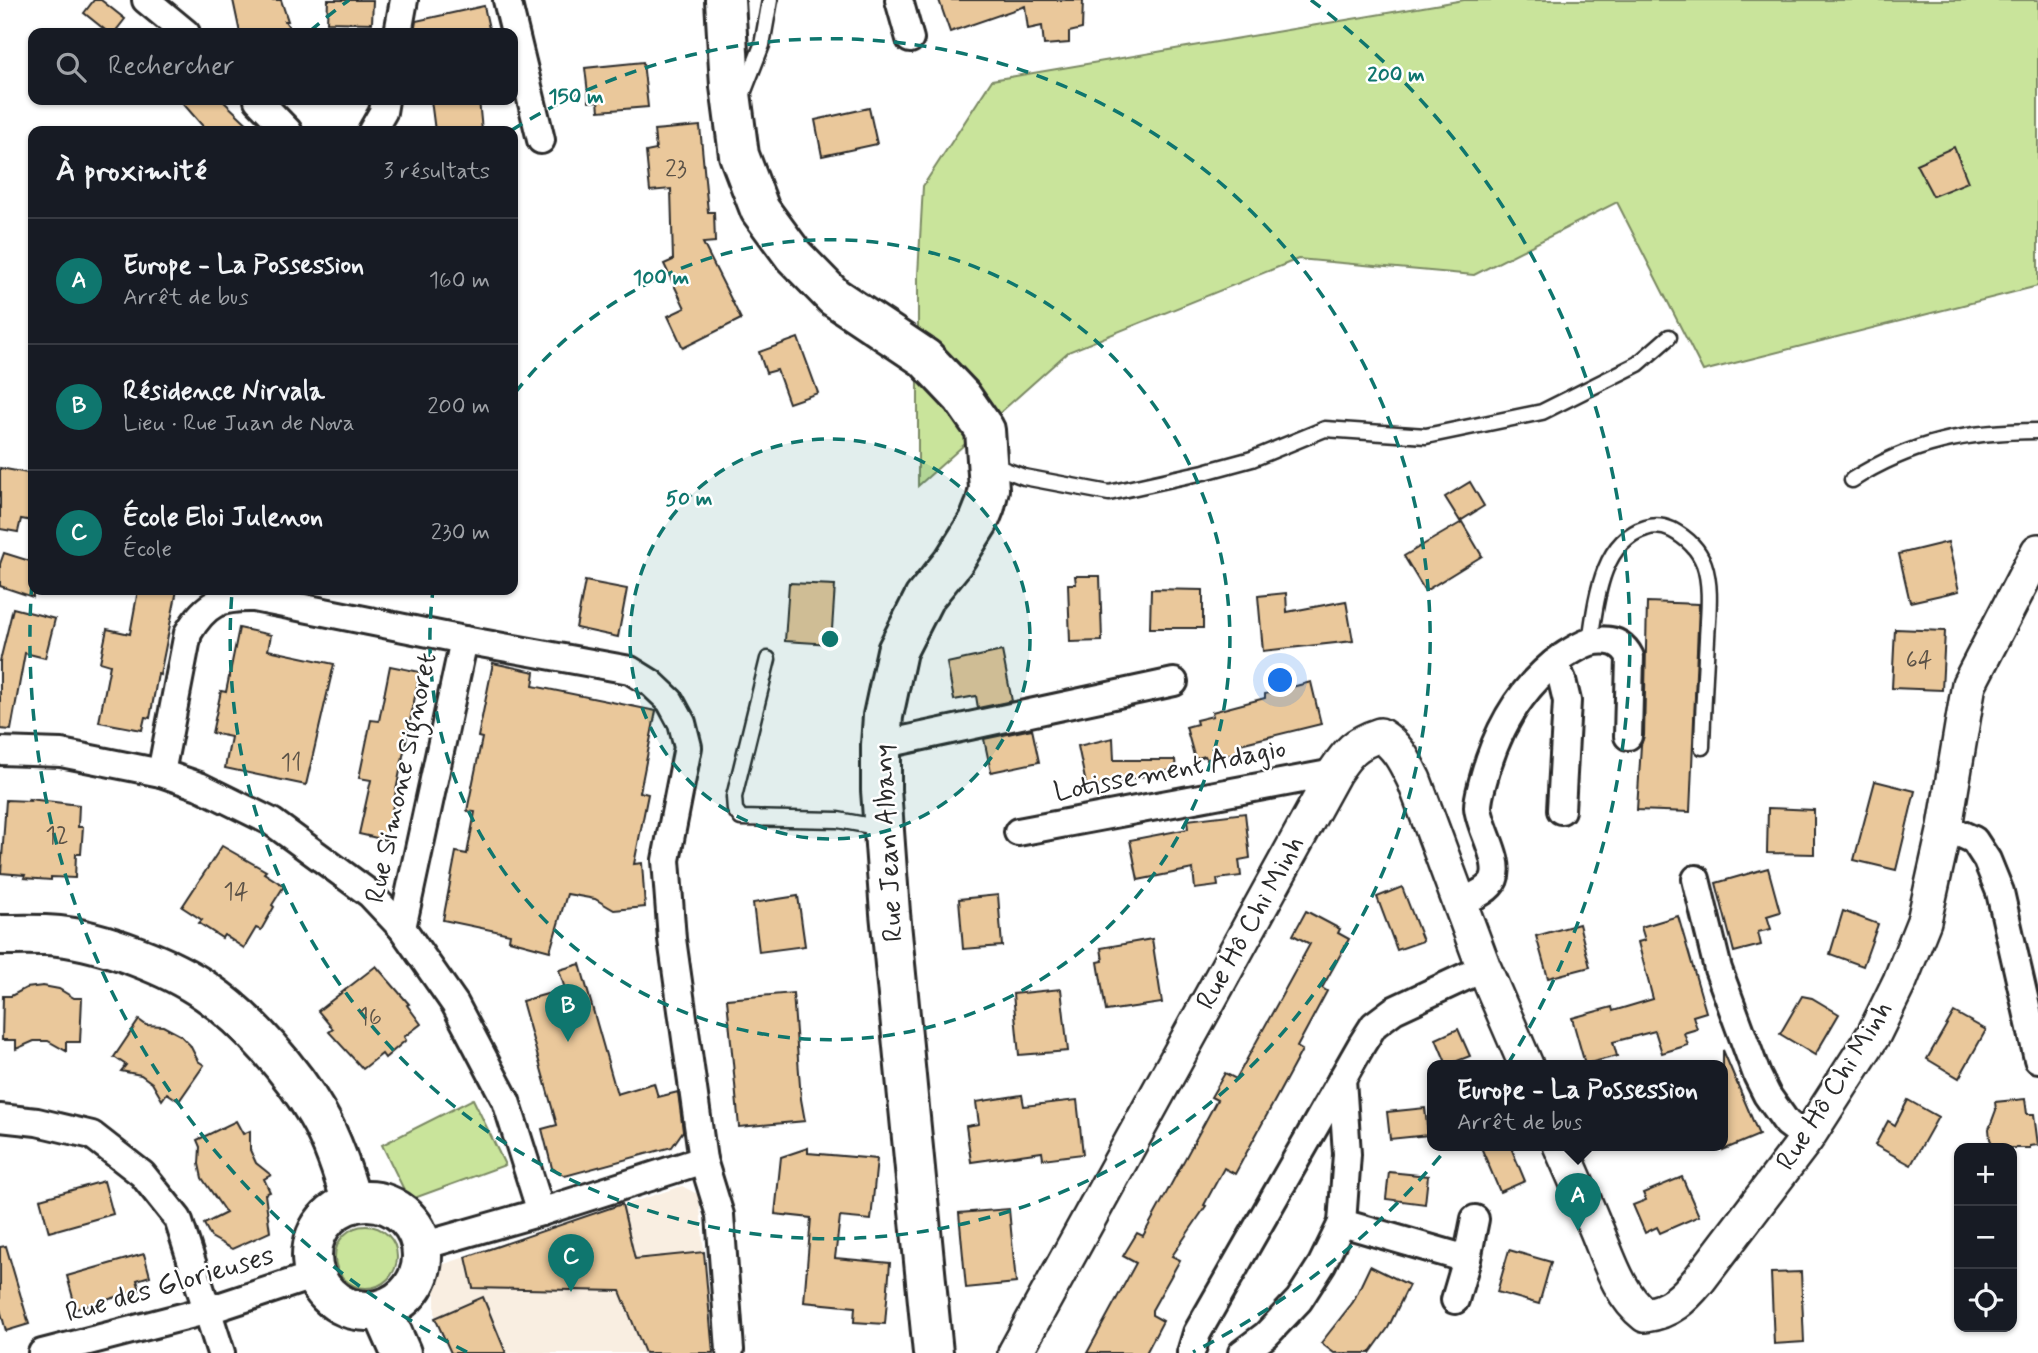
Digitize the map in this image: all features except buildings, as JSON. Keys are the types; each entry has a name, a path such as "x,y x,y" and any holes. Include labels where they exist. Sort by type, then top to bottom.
{"main road":[{"name":"Rue Jean Albany","path":"725,0 739,155 760,210 794,256 834,297 925,358 962,397 985,430 989,489 979,521 954,561 924,598 897,651 883,716 881,745 884,828 933,1353"},
{"path":"0,935 60,936 116,949 169,970 207,992 242,1021 289,1072 310,1104 335,1152 352,1203"},
{"path":"370,1201 388,1205 404,1214 416,1229 422,1246 423,1262 414,1285 397,1303 382,1310 366,1312 342,1305 323,1290 314,1275 314,1239 323,1223 336,1211 352,1203 370,1201"},
{"path":"382,1310 401,1353"}],"street":[{"path":"146,0 180,28"},
{"path":"399,28 404,0"},
{"path":"507,0 514,28"},
{"path":"899,0 910,39"},
{"path":"518,45 541,140"},
{"path":"263,105 283,126"},
{"path":"375,126 385,105"},
{"name":"Rue Hô Chi Minh","path":"1563,1151 1616,1275 1636,1308 1645,1315 1657,1314 1671,1308 1686,1295 1807,1138 1874,1034 1900,981 1924,921 1945,827 1969,684 2038,551"},
{"path":"161,773 188,633 209,597 254,598 630,670 651,683 670,701 682,723 688,747 666,860 672,939 703,1160 720,1215 730,1350"},
{"name":"Rue Simone Signoret","path":"402,928 464,640"},
{"path":"1460,903 1487,887 1494,878 1494,861 1479,817 1478,803 1490,756 1502,727 1534,680 1574,649 1591,642 1614,641 1625,646 1630,657 1628,736"},
{"path":"1554,663 1567,701 1561,810"},
{"path":"881,745 1174,682"},
{"name":"Rue Hô Chi Minh","path":"1015,1353 1334,773 1349,752 1363,740 1380,735 1391,741 1401,754 1414,780 1484,968 1524,1060"},
{"path":"0,751 61,753 161,773 199,786 271,822 370,894 402,928 455,1004 506,1101 541,1212"},
{"name":"Lotissement Adagio","path":"1018,832 1334,773"},
{"path":"1945,827 1974,840 1987,860 2000,892 2038,1059"},
{"path":"1696,879 1718,970 1757,1074 1767,1095 1787,1123 1807,1138"},
{"path":"1191,1353 1197,1333 1374,1025 1394,1010 1484,968"},
{"path":"1242,1353 1266,1335 1299,1300 1322,1264 1342,1223 1347,1154 1342,1079"},
{"path":"0,1118 37,1122 92,1135 142,1174 178,1219 221,1353"},
{"path":"422,1246 541,1212 703,1160"},
{"path":"1455,1300 1475,1219"},
{"path":"1342,1223 1467,1259"},
{"name":"Rue des Glorieuses","path":"41,1353 209,1310 314,1275"}],"lane":[{"path":"734,115 762,45 770,0"},
{"path":"987,463 1024,477 1109,493 1204,472 1252,458 1325,429 1426,436 1542,412 1639,364 1669,337"},
{"path":"1852,480 1881,461 1920,446 1966,435 2038,431"},
{"path":"1591,642 1596,605 1609,560 1620,544 1634,531 1653,526 1666,527 1695,547 1704,566 1708,595 1702,747"},
{"path":"768,659 734,797 735,810 741,818 838,820 884,828"}],"shaded area":[{"path":"682,1186 699,1195 713,1353 451,1353 435,1318 435,1267"}],"green space":[{"path":"1464,0 2038,0 2038,286 1703,371 1617,202 1474,275 1298,259 1068,352 918,486 918,275 923,186 992,80"},
{"path":"473,1099 505,1165 409,1200 382,1145"},
{"path":"366,1226 378,1228 388,1235 395,1245 395,1269 388,1279 378,1286 366,1288 354,1286 344,1279 337,1269 335,1257 337,1245 344,1235 354,1228"}],"place":[{"name":"Résidence Nirvala","path":"568,1042"},
{"name":"Europe - La Possession","path":"1578,1231"},
{"name":"École Eloi Julenon","path":"571,1292"}]}
